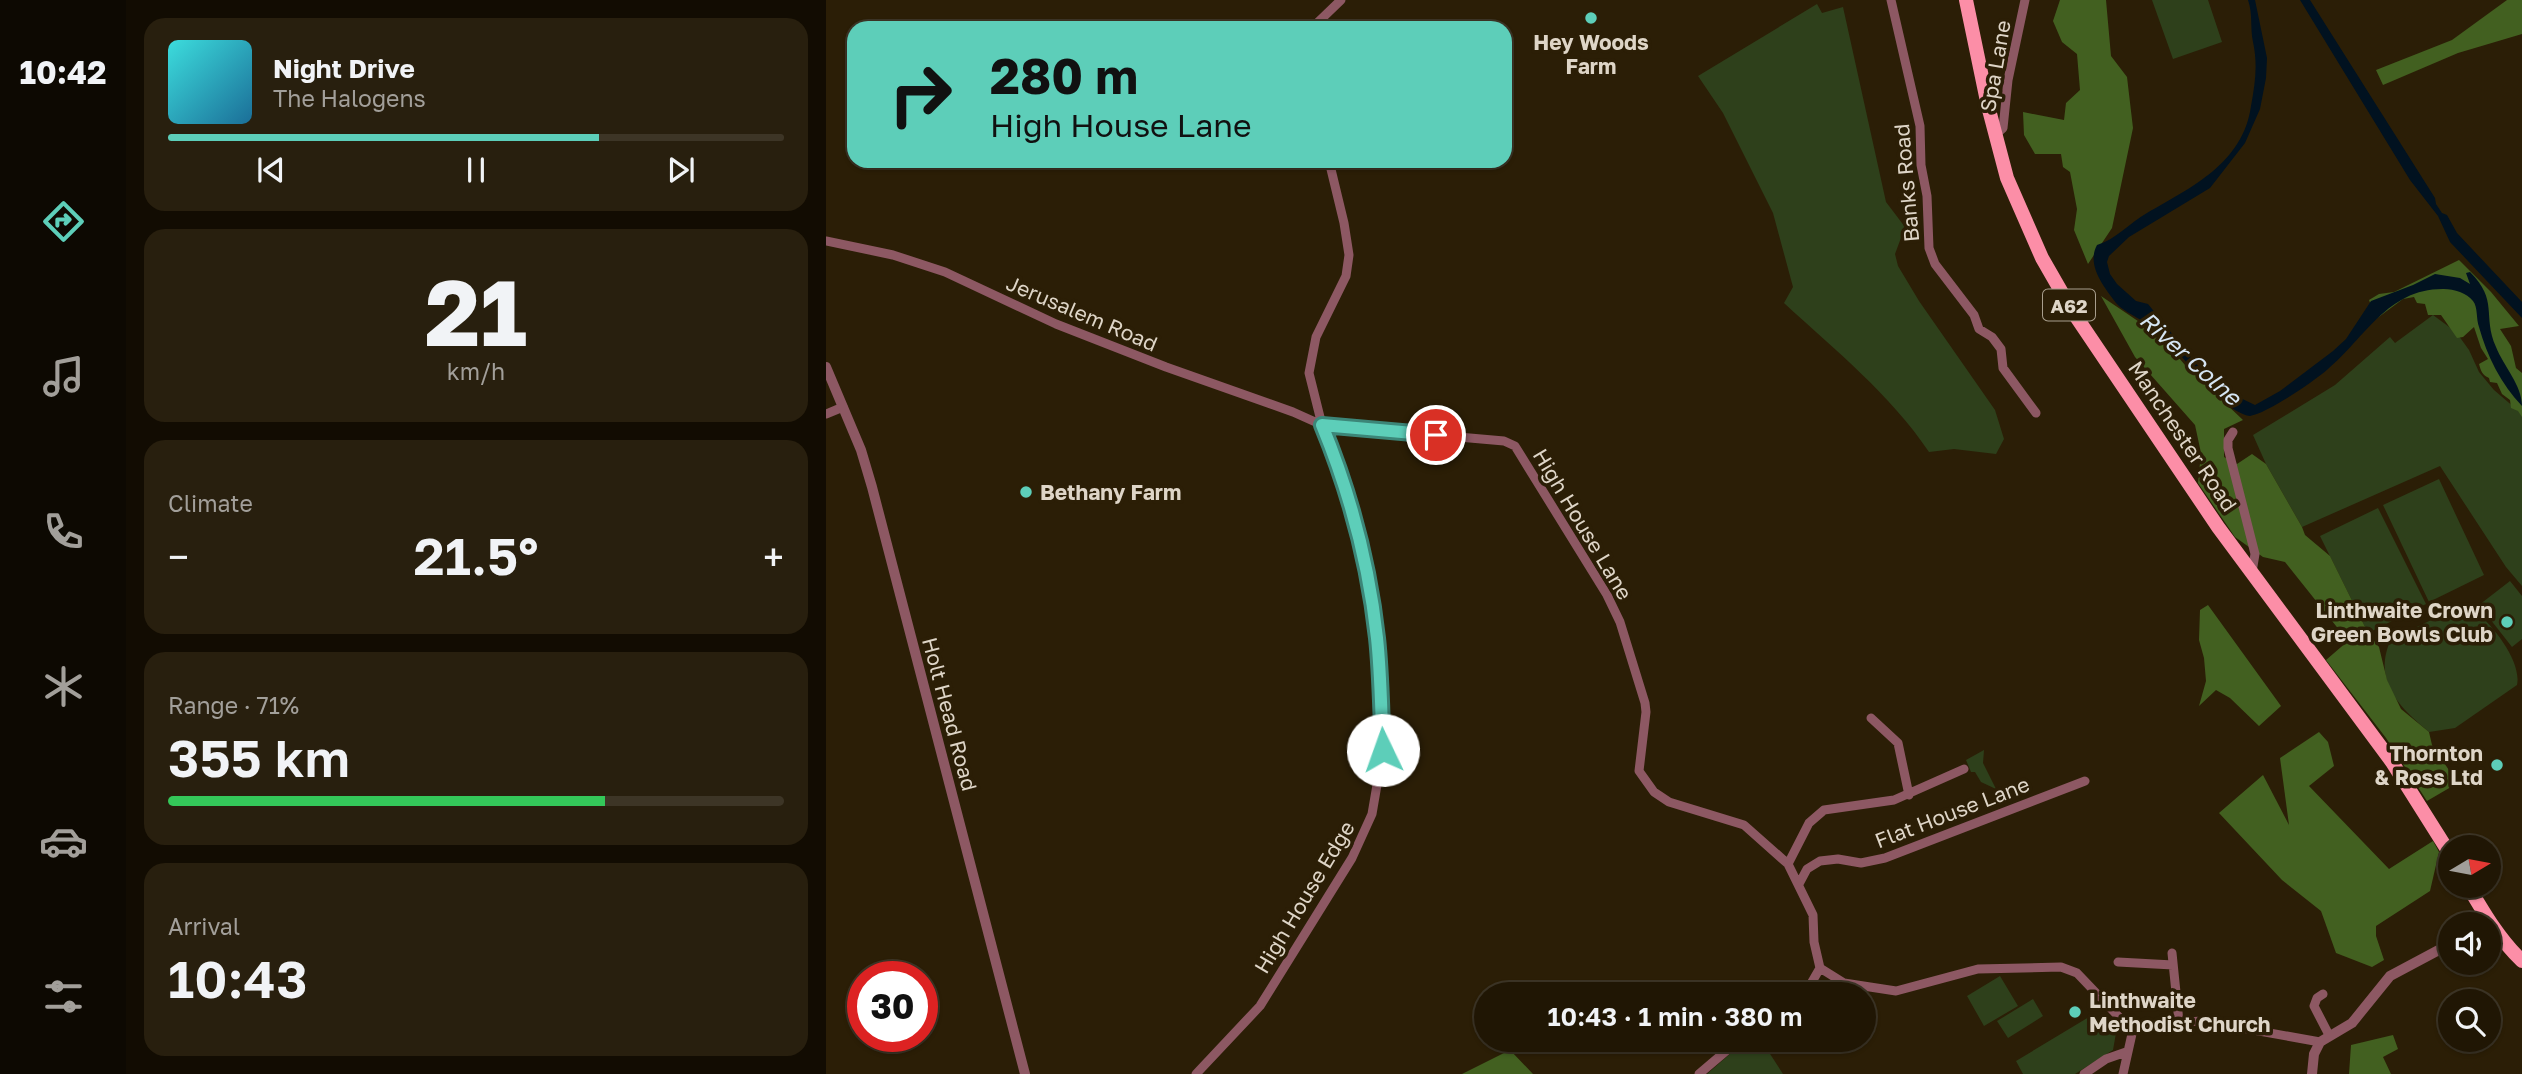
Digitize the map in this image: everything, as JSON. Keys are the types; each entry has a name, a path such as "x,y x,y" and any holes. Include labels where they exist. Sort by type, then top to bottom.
{"main road":[{"name":"Manchester Road","path":"1966,0 2007,178 2042,258 2088,334 2218,527 2392,762 2438,836"},
{"path":"2501,938 2522,961"}],"street":[{"path":"1319,21 1341,0"},
{"name":"Banks Road","path":"1891,0 1920,126 1929,248 1934,264 1974,315 1979,330 1992,337 2001,349 2003,368 2036,413"},
{"name":"Spa Lane","path":"1995,135 2003,128 2008,80 2025,0"},
{"name":"High House Edge","path":"1196,1074 1260,1006 1352,858 1372,814 1383,750 1377,638 1365,561 1342,472 1322,425 1309,373 1316,337 1346,276 1349,255 1331,168"},
{"name":"Jerusalem Road","path":"826,242 893,255 945,272 1056,324 1322,425"},
{"name":"Holt Head Road","path":"826,367 861,450 872,487 1025,1074"},
{"path":"826,414 843,407"},
{"name":"High House Lane","path":"1322,425 1504,441 1515,446 1608,595 1620,622 1646,712 1639,771 1654,792 1669,802 1744,825 1788,864 1813,915 1814,942 1820,968"},
{"path":"2233,432 2228,440 2228,448 2255,554 2252,572"},
{"path":"1871,718 1898,743 1909,795"},
{"path":"1788,864 1809,823 1824,810 1894,800 1964,769"},
{"name":"Flat House Lane","path":"1800,884 1807,869 1820,861 1838,859 1861,863 1885,858 2085,781"},
{"path":"2312,1074 2314,1055 2325,1038 2352,1023 2390,976 2438,950"},
{"path":"2172,953 2179,1022"},
{"path":"2118,962 2173,965"},
{"path":"1876,988 1896,991 1978,969 2061,967 2077,973 2120,1018 2134,1025 2214,1023 2325,1038"},
{"path":"1812,982 1820,968 1842,982"},
{"path":"2323,994 2317,998 2314,1006 2325,1038"},
{"path":"2123,1074 2134,1025"},
{"path":"1699,1074 1725,1052"},
{"path":"2084,1074 2106,1059 2126,1052"}],"green space":[{"path":"2060,0 2106,0 2111,56 2127,77 2133,128 2112,228 2088,264 2074,230 2077,209 2070,172 2063,167 2061,154 2035,154 2024,135 2023,112 2064,120 2066,103 2080,90 2077,54 2062,42 2053,21"},
{"path":"2152,0 2208,0 2222,42 2173,59"},
{"path":"2507,0 2522,0 2522,34 2458,53 2383,85 2376,70 2452,40"},
{"path":"1817,4 1822,13 1843,7 1886,202 1905,227 1895,254 1898,266 1919,301 1995,410 2004,439 1996,454 1954,449 1929,452 1880,392 1784,303 1793,287 1773,213 1723,113 1698,76"},
{"path":"2459,260 2491,292 2519,326 2500,329 2511,346 2516,368 2522,373 2522,417 2518,411 2511,408 2510,400 2502,394 2497,383 2490,382 2482,372 2479,364 2488,359 2474,327 2463,337 2457,338 2441,315 2428,315 2425,304 2417,303 2414,297 2403,299 2376,319 2369,300 2379,294 2394,292"},
{"path":"2101,296 2160,336 2185,365 2243,420 2224,429 2224,457 2237,464 2252,454 2266,464 2305,535 2330,556 2368,633 2379,647 2387,680 2401,709 2429,732 2432,745 2455,779 2451,787 2427,801 2386,738 2326,660 2348,641 2285,562 2263,557 2235,537 2198,483 2201,453 2195,425 2135,357"},
{"path":"2433,315 2456,332 2469,350 2479,372 2494,390 2522,414 2522,586 2506,567 2440,466 2302,527 2266,464 2253,435 2335,385 2390,337 2395,343"},
{"path":"2439,479 2484,575 2429,602 2383,505"},
{"path":"2378,508 2426,604 2368,633 2320,536"},
{"name":"Linthwaite Crown Green Bowls Club","path":"2510,581 2522,596 2522,639 2512,647 2479,605"},
{"path":"2208,605 2281,706 2259,726 2230,698 2216,690 2199,706 2206,681 2199,640 2200,610"},
{"path":"2461,606 2484,619 2498,636 2515,666 2517,685 2455,728 2429,732 2408,713 2392,692 2385,668 2386,654 2391,639"},
{"path":"2319,732 2328,742 2334,766 2309,786 2389,869 2433,841 2438,850 2430,891 2376,926 2376,936 2384,960 2372,967 2336,953 2321,911 2282,880 2219,813 2263,775 2289,825 2280,758"},
{"path":"1984,750 1983,763 1996,789 1981,782 1975,772 1971,772 1966,760"},
{"path":"2000,976 2018,1006 1984,1026 1967,996"},
{"path":"2033,999 2043,1016 2008,1038 1997,1021"},
{"path":"2094,1014 2108,1033 2116,1033 2113,1050 2075,1074 2023,1074 2016,1061"},
{"path":"2393,1035 2398,1049 2383,1057 2391,1074 2349,1074 2351,1045"},
{"path":"1506,1052 1512,1052 1533,1074 1462,1074"},
{"path":"1732,1052 1769,1052 1783,1074 1707,1074"}],"water":[{"name":"River Colne","path":"2248,0 2255,0 2267,58 2260,109 2245,143 2210,188 2129,237 2109,256 2107,262 2110,274 2136,301 2148,304 2199,367 2232,394 2255,405 2280,391 2333,351 2346,339 2371,301 2435,274 2460,278 2470,284 2466,273 2470,272 2484,291 2492,336 2519,391 2522,406 2501,379 2491,359 2479,327 2475,304 2470,298 2456,291 2424,291 2392,306 2321,375 2279,403 2250,416 2238,412 2214,393 2160,333 2120,307 2106,290 2095,268 2094,253 2097,245 2198,183 2226,158 2238,143 2251,106 2255,74"},
{"path":"2300,0 2310,0 2442,213 2447,215 2457,233 2522,302 2522,318 2450,242 2438,216 2410,180"}],"place":[{"name":"Hey Woods Farm","path":"1591,18"},
{"name":"Bethany Farm","path":"1026,492"},
{"name":"Linthwaite Crown Green Bowls Club","path":"2507,622"},
{"name":"Thornton & Ross Ltd","path":"2497,765"},
{"name":"Linthwaite Methodist Church","path":"2075,1012"}],"route":[{"path":"1383,750 1377,638 1365,561 1342,472 1322,425 1436,435"}]}
